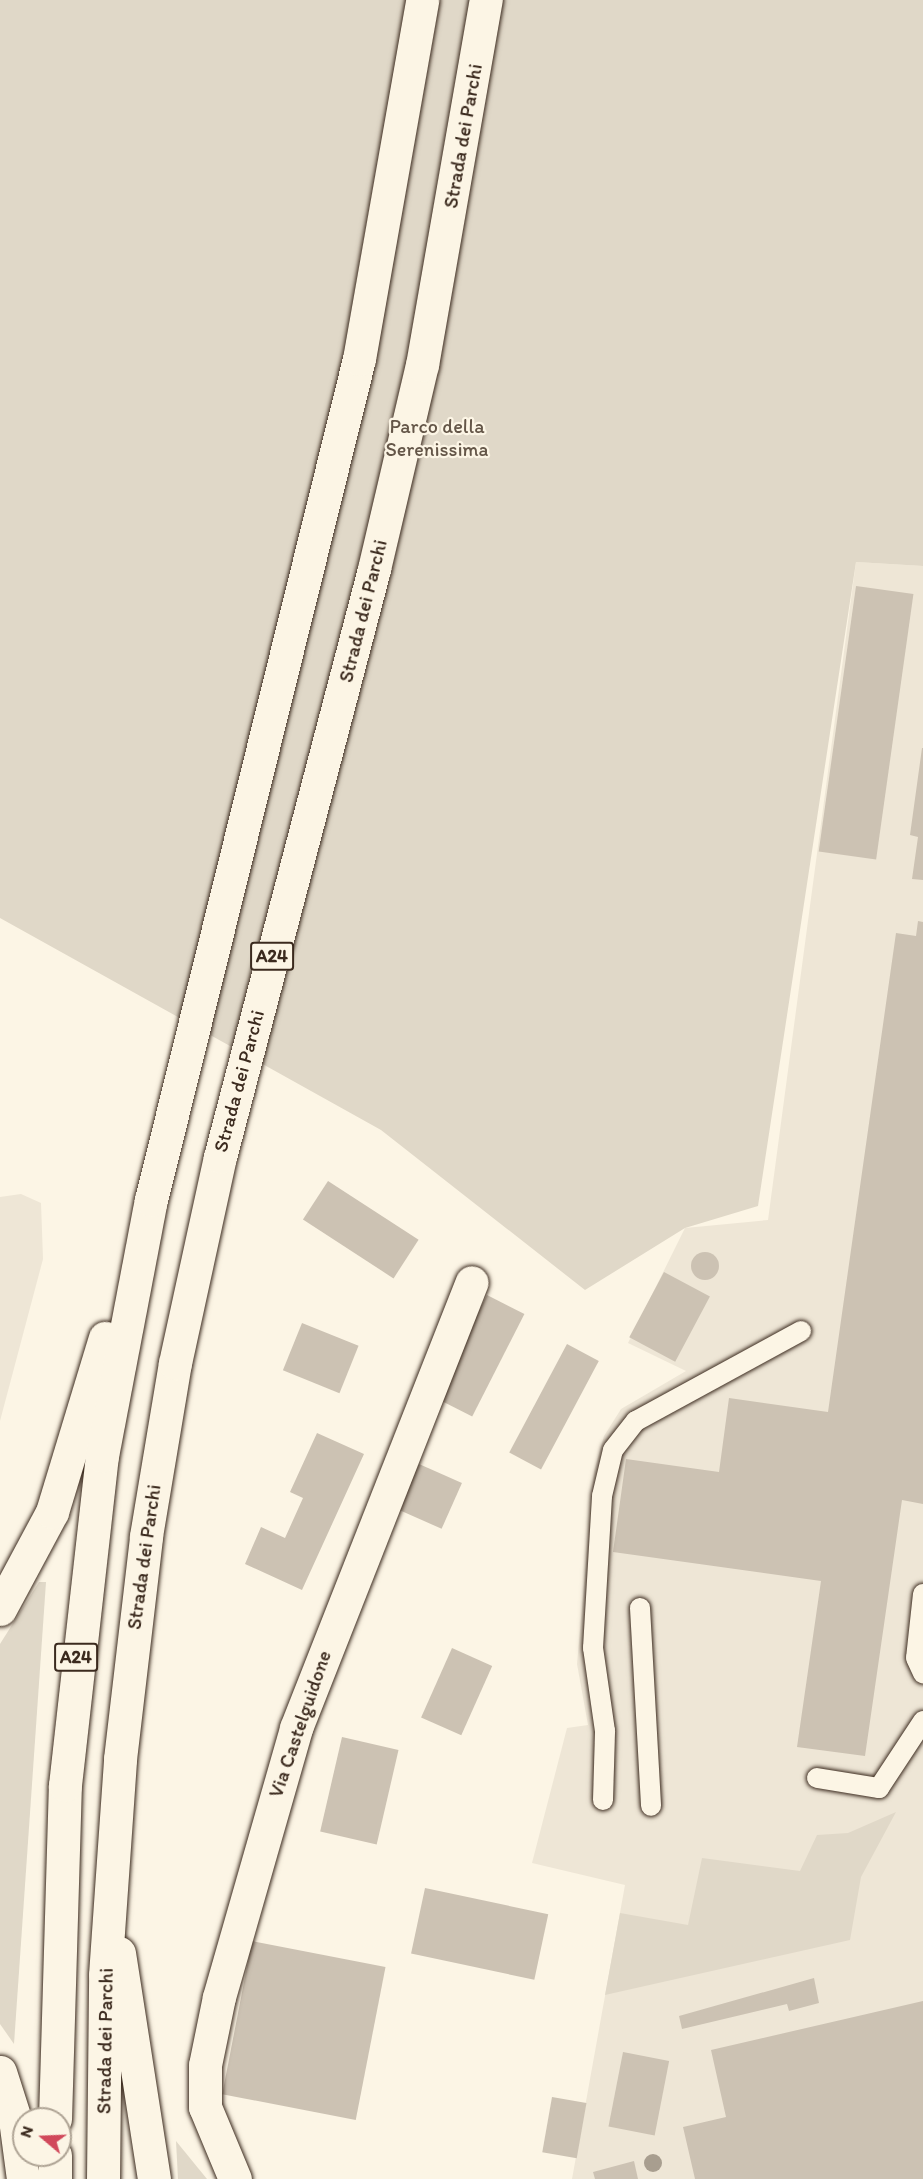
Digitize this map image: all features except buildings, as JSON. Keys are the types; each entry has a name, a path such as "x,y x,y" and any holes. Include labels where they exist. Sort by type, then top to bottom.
{"main road":[{"name":"A24","path":"55,2107 63,1819 79,1623 102,1456 152,1200 356,370 422,0"},
{"name":"Strada dei Parchi","path":"104,2179 109,1919 133,1631 183,1321 419,376 486,0"},
{"path":"0,1609 52,1512 152,1200"},
{"name":"Via Castelguidone","path":"235,2179 209,2127 204,2088 222,1986 296,1728 472,1282"},
{"path":"109,1919 127,1990 154,2179"},
{"path":"0,2072 15,2119 23,2179"}],"lane":[{"path":"603,1800 604,1731 593,1648 602,1496 613,1450 636,1421 801,1331"},
{"path":"923,1594 916,1658 923,1672"},
{"path":"640,1608 651,1806"},
{"path":"818,1778 879,1788 923,1721"}],"shaded area":[{"path":"856,562 923,566 923,2179 572,2179 625,1885 532,1863 567,1728 588,1725 577,1664 594,1471 604,1436 621,1409 686,1371 628,1343 685,1228 768,1220"},
{"path":"21,1194 41,1203 43,1259 0,1421 0,1197"}],"green space":[{"name":"Parco della Serenissima","path":"0,0 923,0 923,566 856,562 758,1206 685,1228 585,1290 381,1130 0,918"},
{"path":"39,1582 46,1582 14,2044 0,2024 0,1644"},
{"path":"896,1812 861,1877 850,1940 605,1995 620,1913 688,1925 702,1858 800,1871 817,1835 848,1833"},
{"path":"176,2141 207,2179 178,2179"}]}
